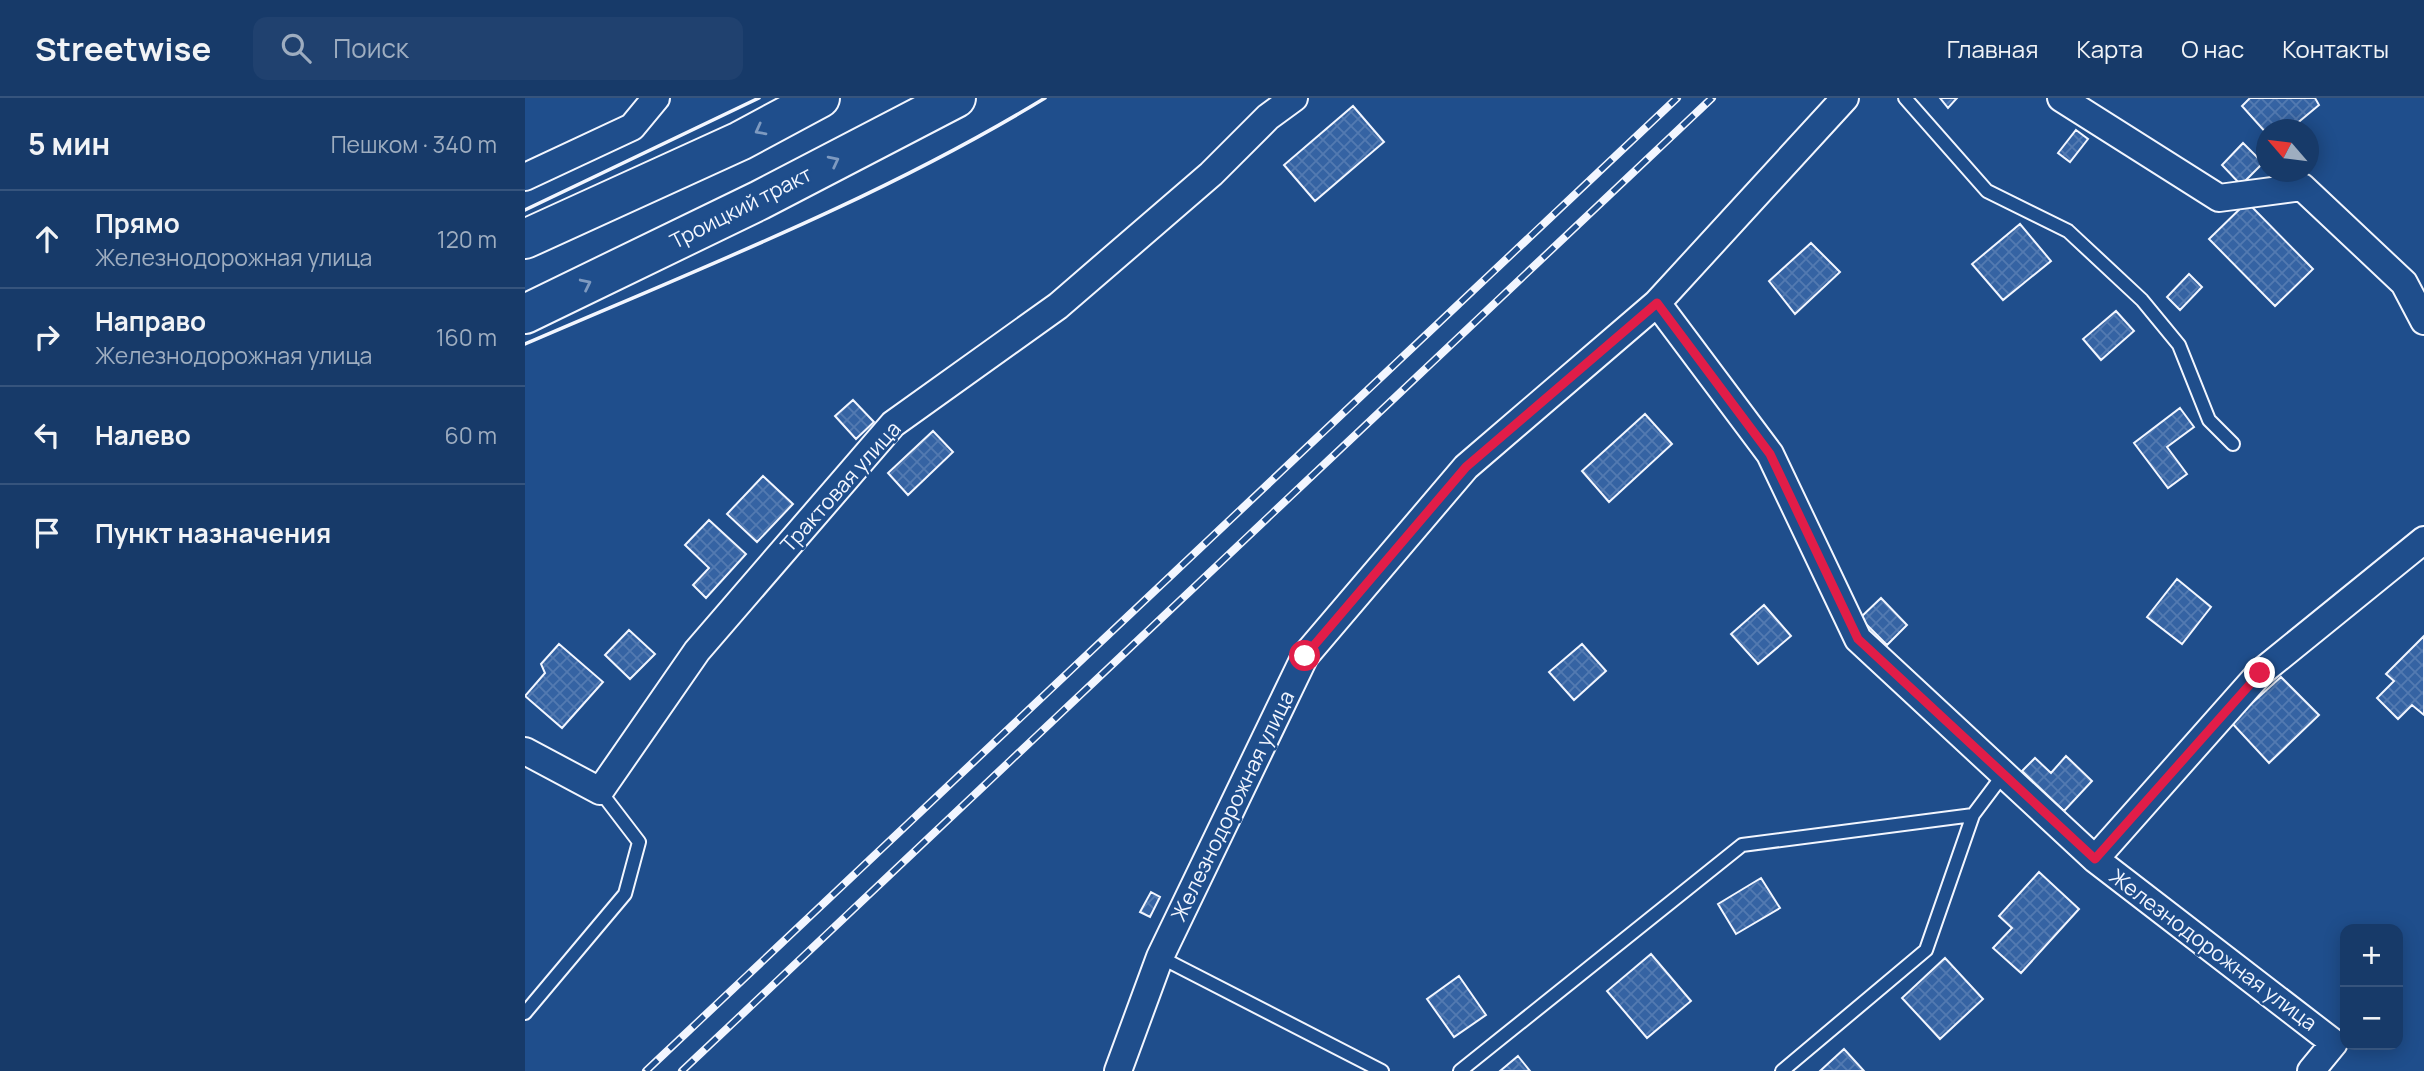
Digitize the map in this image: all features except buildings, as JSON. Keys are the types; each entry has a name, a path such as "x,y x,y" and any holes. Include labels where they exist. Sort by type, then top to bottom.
{"main road":[{"path":"525,239 740,141 820,98"},
{"name":"Троицкий тракт","path":"525,314 760,200 956,98"}],"street":[{"path":"525,177 632,127 656,98"},
{"name":"Трактовая улица","path":"600,791 697,651 893,424 1058,306 1211,174 1268,117 1294,98"},
{"name":"Железнодорожная улица","path":"1118,1071 1160,957 1305,656 1466,467 1657,303 1845,98"},
{"path":"2061,98 2219,198 2302,187 2404,283 2424,321"},
{"name":"Железнодорожная улица","path":"1657,303 1770,454 1858,639 2095,859 2335,1043 2311,1071"},
{"path":"2095,859 2260,673 2424,540"},
{"path":"525,751 600,791"}],"lane":[{"path":"1905,98 1987,191 2068,231 2142,300 2179,345 2210,420 2233,444"},
{"path":"1782,1071 1926,950 1973,816 2003,775"},
{"path":"525,1013 625,894 639,842 600,791"},
{"path":"1460,1071 1742,845 1973,816"},
{"path":"1160,957 1383,1071"}],"railway":[{"path":"646,1071 1677,98"},
{"path":"682,1071 1712,98"}],"wall":[{"path":"525,210 759,98"},
{"path":"525,344 855,200 983,134 1045,98"}],"route":[{"path":"1305,656 1466,467 1657,303 1770,454 1858,639 2095,859 2260,673"}]}
